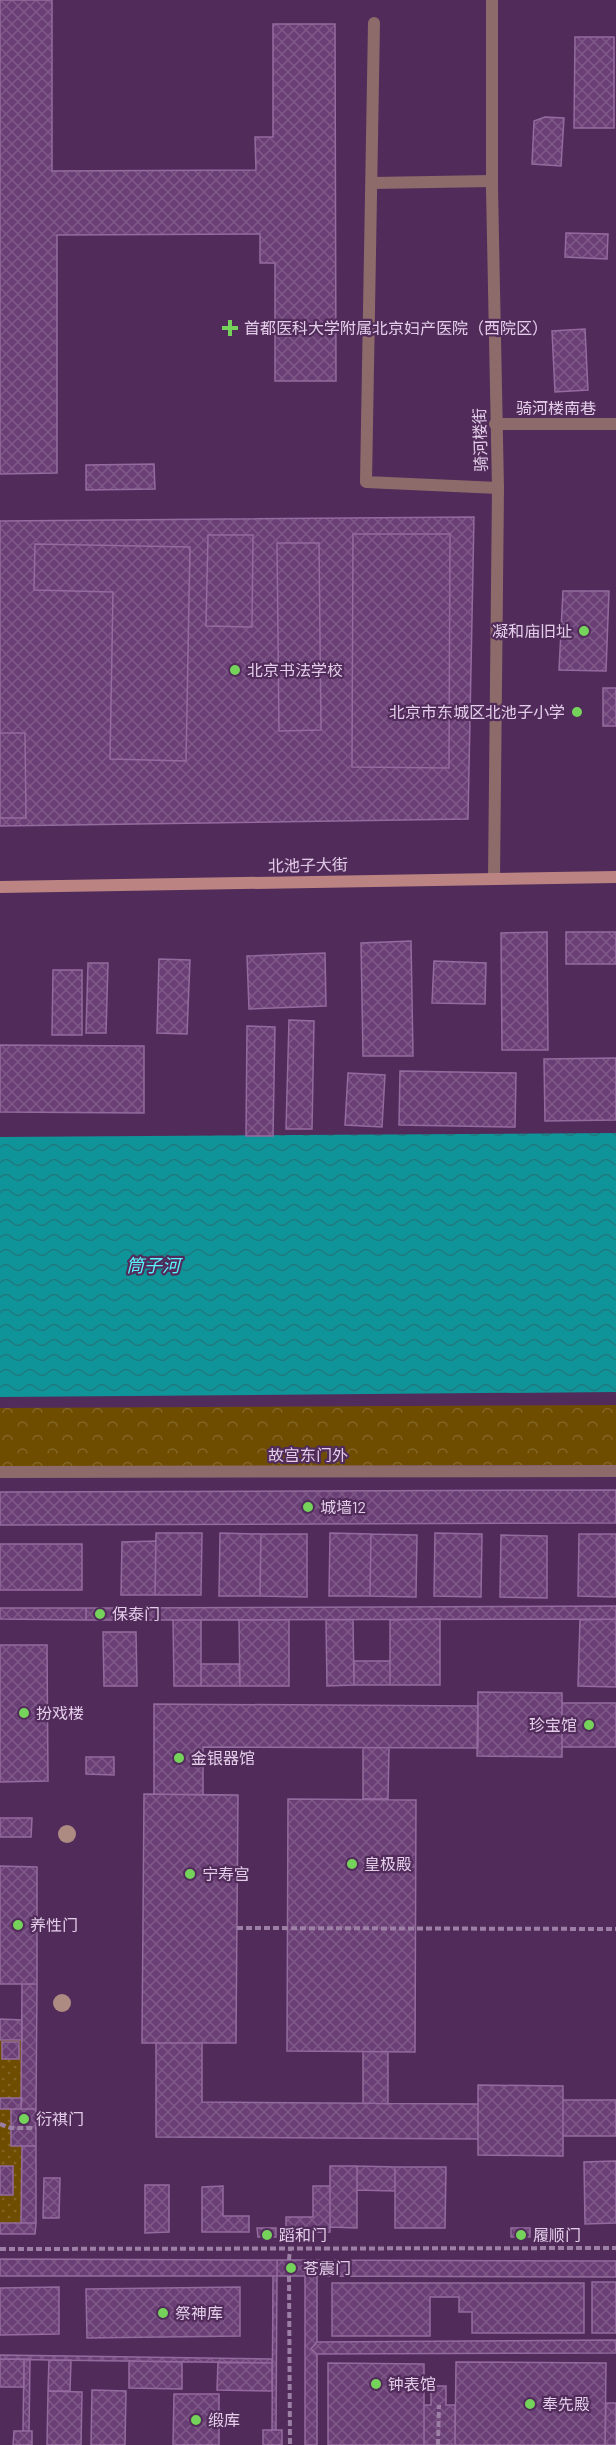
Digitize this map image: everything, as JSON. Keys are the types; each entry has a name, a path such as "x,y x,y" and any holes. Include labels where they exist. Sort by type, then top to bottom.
{"street":[{"name":"骑河楼街","path":"492,0 492,181 498,488 494,878"},
{"path":"374,23 366,482 498,488"},
{"path":"372,183 492,181"},
{"name":"骑河楼南巷","path":"495,424 616,424"},
{"name":"北池子大街","path":"0,887 616,877"},
{"name":"故宫东门外","path":"0,1472 616,1471"}],"path":[{"path":"237,1928 616,1929"},
{"path":"0,2124 11,2128 36,2128"},
{"path":"0,2249 616,2247"},
{"path":"289,2260 290,2249"},
{"path":"289,2276 290,2445"},
{"path":"438,2445 439,2405"}],"green space":[{"path":"616,1405 616,1465 0,1467 0,1408"},
{"path":"0,2040 22,2040 21,2109 11,2110 11,2146 22,2146 21,2223 36,2223 35,2234 0,2234"}],"water":[{"name":"筒子河","path":"616,1133 616,1392 0,1397 0,1137"}],"building":[{"path":"0,0 52,0 52,171 256,170 255,137 273,137 273,24 335,24 336,381 275,381 275,263 260,263 260,234 57,235 57,473 0,474"},
{"path":"575,37 614,37 614,128 574,128"},
{"path":"545,117 564,118 561,166 532,164 534,121"},
{"path":"566,233 608,234 607,259 565,257"},
{"path":"585,329 588,390 555,392 552,331"},
{"path":"154,464 155,489 86,490 86,465"},
{"name":"北京书法学校","path":"474,517 468,819 0,826 0,521"},
{"path":"353,534 450,534 449,768 352,767"},
{"path":"208,535 253,535 252,627 206,626"},
{"path":"277,543 319,543 321,730 279,731"},
{"path":"35,544 190,547 186,761 110,759 113,592 34,590"},
{"name":"凝和庙旧址","path":"563,591 609,591 606,671 559,670"},
{"path":"603,688 616,688 616,726 603,726"},
{"path":"0,733 25,733 26,818 0,818"},
{"path":"547,932 548,1050 502,1050 501,933"},
{"path":"566,932 616,932 616,964 566,964"},
{"path":"411,941 413,1056 363,1056 361,943"},
{"path":"325,953 326,1006 249,1009 247,956"},
{"path":"159,959 190,960 187,1034 157,1033"},
{"path":"434,961 486,963 485,1004 432,1003"},
{"path":"88,963 108,963 106,1033 86,1033"},
{"path":"53,970 82,970 82,1035 52,1035"},
{"path":"289,1020 314,1021 312,1129 286,1129"},
{"path":"247,1026 275,1027 273,1136 246,1136"},
{"path":"0,1045 144,1046 144,1113 0,1112"},
{"path":"616,1058 616,1120 545,1121 544,1059"},
{"path":"400,1071 516,1073 515,1127 399,1125"},
{"path":"348,1073 385,1075 382,1127 345,1125"},
{"name":"城墙12","path":"616,1490 616,1523 0,1525 0,1492"},
{"path":"156,1533 202,1533 201,1595 155,1595"},
{"path":"220,1533 261,1534 260,1596 219,1596"},
{"path":"330,1533 371,1534 370,1596 329,1596"},
{"path":"435,1533 482,1534 481,1597 434,1596"},
{"path":"261,1534 307,1534 307,1597 260,1596"},
{"path":"371,1534 417,1535 416,1597 370,1596"},
{"path":"579,1534 616,1534 616,1597 578,1596"},
{"path":"501,1535 547,1536 547,1598 500,1597"},
{"path":"156,1541 155,1595 121,1595 122,1542"},
{"path":"0,1544 82,1544 82,1590 0,1590"},
{"path":"616,1606 616,1619 113,1620 113,1608"},
{"path":"0,1608 86,1608 86,1620 0,1619"},
{"name":"保泰门","path":"86,1608 113,1608 113,1620 86,1620"},
{"path":"440,1619 440,1685 390,1685 390,1620"},
{"path":"616,1619 616,1687 578,1686 580,1620"},
{"path":"173,1620 201,1620 201,1686 174,1686"},
{"path":"239,1620 289,1620 289,1686 240,1686"},
{"path":"326,1620 353,1620 354,1685 327,1686"},
{"path":"103,1632 136,1632 137,1686 104,1686"},
{"name":"扮戏楼","path":"0,1645 47,1645 48,1781 0,1782"},
{"path":"354,1661 390,1661 390,1685 354,1685"},
{"path":"201,1664 239,1664 240,1686 201,1686"},
{"path":"478,1692 562,1693 562,1757 477,1756"},
{"name":"珍宝馆","path":"562,1703 616,1703 616,1747 562,1747"},
{"name":"金银器馆","path":"154,1704 478,1706 478,1748 203,1747 203,1795 154,1794"},
{"path":"363,1748 389,1748 388,1799 363,1799"},
{"path":"86,1757 114,1757 114,1775 86,1774"},
{"name":"宁寿宫","path":"144,1794 238,1795 236,2043 142,2043"},
{"name":"皇极殿","path":"288,1799 416,1800 415,2052 287,2051"},
{"path":"0,1818 32,1818 31,1837 0,1837"},
{"name":"养性门","path":"0,1866 37,1867 37,1984 0,1984"},
{"path":"22,1984 37,1984 36,2109 21,2109"},
{"path":"0,2019 22,2020 22,2040 0,2040"},
{"path":"2,2042 19,2042 19,2059 2,2059"},
{"path":"156,2043 202,2043 202,2102 478,2104 478,2139 156,2137"},
{"path":"363,2052 388,2052 388,2104 363,2103"},
{"path":"478,2085 563,2086 563,2156 478,2155"},
{"path":"0,2098 22,2098 21,2109 0,2109"},
{"path":"563,2100 616,2100 616,2136 563,2136"},
{"name":"衍祺门","path":"11,2109 36,2109 36,2146 11,2146"},
{"path":"22,2146 36,2146 36,2223 21,2223"},
{"path":"616,2161 616,2223 585,2224 584,2162"},
{"path":"0,2166 13,2166 13,2195 0,2195"},
{"path":"330,2166 357,2166 357,2228 330,2227"},
{"path":"357,2166 395,2167 395,2191 357,2190"},
{"path":"395,2167 446,2167 445,2228 395,2228"},
{"path":"44,2178 60,2178 59,2218 43,2218"},
{"path":"145,2185 169,2185 169,2232 145,2233"},
{"path":"223,2186 223,2216 249,2216 249,2232 202,2232 202,2187"},
{"path":"313,2186 330,2186 330,2232 286,2233 286,2217 313,2217"},
{"path":"0,2223 36,2223 35,2234 0,2234"},
{"name":"蹈和门","path":"257,2228 276,2228 276,2237 258,2237"},
{"name":"履顺门","path":"511,2228 530,2228 530,2237 511,2237"},
{"path":"0,2259 277,2260 277,2276 0,2276"},
{"name":"苍震门","path":"277,2260 305,2260 305,2276 277,2276"},
{"path":"305,2260 616,2261 616,2277 317,2276 312,2269 305,2276"},
{"path":"312,2269 317,2276 317,2342 311,2349 317,2354 317,2445 305,2445 305,2276"},
{"path":"273,2276 277,2276 276,2429 272,2430"},
{"path":"592,2282 616,2282 616,2333 592,2333"},
{"path":"332,2283 584,2283 584,2333 472,2333 472,2312 459,2312 459,2297 430,2297 430,2336 332,2336"},
{"path":"59,2287 59,2334 0,2335 0,2288"},
{"name":"祭神库","path":"240,2287 240,2336 87,2338 86,2289"},
{"path":"616,2340 616,2353 317,2354 311,2349 317,2342"},
{"path":"0,2355 272,2359 272,2363 0,2359"},
{"path":"0,2359 24,2359 24,2387 0,2387"},
{"path":"24,2359 30,2359 29,2431 23,2431"},
{"path":"49,2360 71,2360 70,2391 48,2391"},
{"path":"129,2361 182,2362 182,2389 129,2388"},
{"path":"218,2362 272,2363 272,2391 217,2390"},
{"name":"奉先殿","path":"456,2362 606,2363 605,2445 455,2445"},
{"name":"钟表馆","path":"328,2363 424,2364 424,2445 328,2445"},
{"path":"431,2386 446,2386 446,2405 455,2405 455,2445 424,2445 424,2405 431,2405"},
{"path":"92,2390 126,2391 125,2445 91,2445"},
{"path":"48,2391 82,2392 81,2445 47,2445"},
{"name":"缎库","path":"174,2394 219,2394 219,2445 173,2445"},
{"path":"606,2403 616,2403 616,2445 605,2445"},
{"path":"263,2430 282,2430 282,2445 263,2445"},
{"path":"14,2431 32,2431 32,2445 13,2445"}],"place":[{"name":"首都医科大学附属北京妇产医院（西院区）","path":"230,328"},
{"name":"凝和庙旧址","path":"584,631"},
{"name":"北京书法学校","path":"235,670"},
{"name":"北京市东城区北池子小学","path":"577,712"},
{"name":"城墙12","path":"308,1507"},
{"name":"保泰门","path":"100,1614"},
{"name":"扮戏楼","path":"24,1713"},
{"name":"珍宝馆","path":"589,1725"},
{"name":"金银器馆","path":"179,1758"},
{"name":"皇极殿","path":"352,1864"},
{"name":"宁寿宫","path":"190,1874"},
{"name":"养性门","path":"18,1925"},
{"name":"衍祺门","path":"24,2119"},
{"name":"蹈和门","path":"267,2235"},
{"name":"履顺门","path":"521,2235"},
{"name":"苍震门","path":"291,2268"},
{"name":"祭神库","path":"163,2313"},
{"name":"钟表馆","path":"376,2384"},
{"name":"奉先殿","path":"530,2404"},
{"name":"缎库","path":"196,2420"}]}
